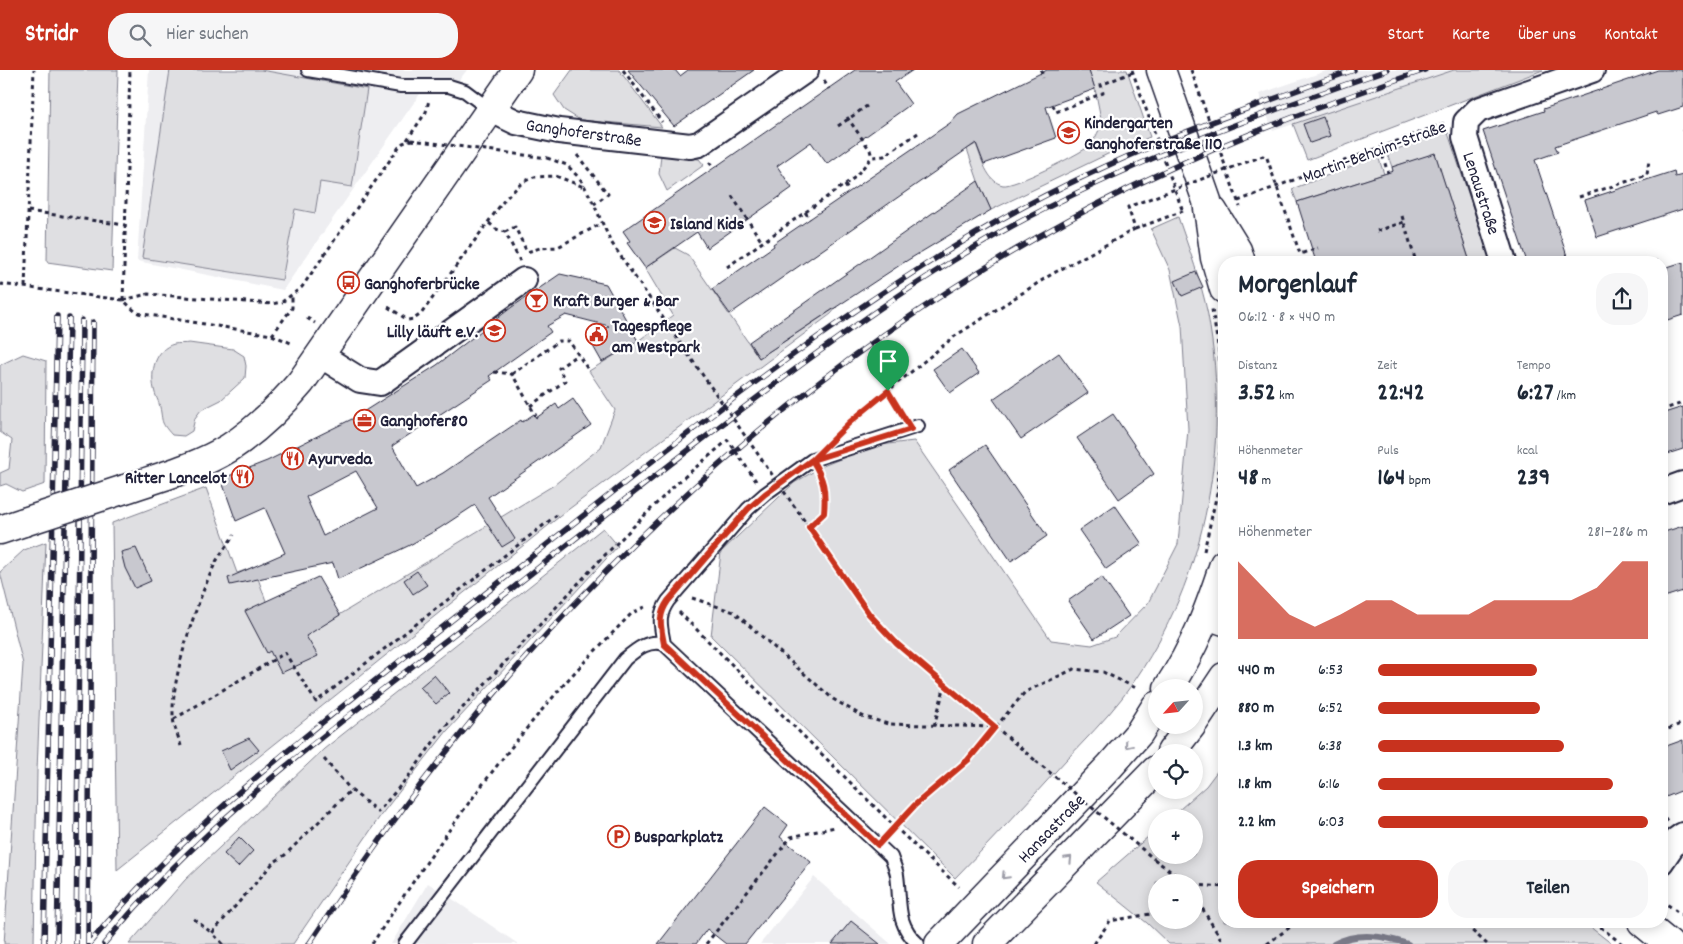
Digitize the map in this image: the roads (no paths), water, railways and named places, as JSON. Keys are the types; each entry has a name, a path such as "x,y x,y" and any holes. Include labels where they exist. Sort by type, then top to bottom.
{"main road":[{"path":"12,526 186,469 229,448 280,407 301,382 489,109 518,70"},
{"path":"1161,70 1195,206 1215,258 1217,297"},
{"path":"1195,206 1237,250 1239,256"},
{"path":"1174,679 1215,618 1214,558"},
{"path":"1203,709 1218,686"},
{"name":"Hansastraße","path":"939,944 1110,766 1139,733 1147,698"},
{"path":"1177,744 1185,734"},
{"name":"Hansastraße","path":"987,944 1148,778"},
{"path":"1649,928 1669,944"}],"street":[{"name":"Ganghoferstraße","path":"489,109 516,122 559,131 690,146 699,144 806,70"},
{"name":"Martin-Behaim-Straße","path":"1466,122 1478,110 1592,70"},
{"name":"Lenaustraße","path":"1466,122 1465,137 1502,256"},
{"path":"320,354 360,380 380,383 524,280"},
{"path":"1668,489 1683,484"},
{"path":"1668,852 1676,840 1683,835"}],"lane":[{"path":"308,70 402,86 449,86 465,91 489,109"},
{"path":"664,644 660,624 661,611 748,509 765,494 812,460 914,427"},
{"path":"405,944 625,659 637,649 655,641 664,644 891,857 897,874 900,918 906,931 918,944"}],"waterway":[{"path":"1334,944 1352,937 1362,936 1380,937 1408,944"}],"railway":[{"path":"89,944 131,896 175,851 269,766 367,686 660,455 791,356 858,309 926,264 996,222 1082,177 1171,138 1354,70"},
{"path":"104,944 145,897 188,853 281,770 690,449 791,372 879,309 971,249 1096,184 1191,142 1387,70"},
{"path":"309,944 406,805 440,760 506,680 576,602 650,528 727,458 808,391 892,329 979,271 1113,196 1200,155 1244,137 1334,102 1425,70"},
{"path":"44,944 57,316"},
{"path":"57,944 69,318"},
{"path":"76,944 82,320"},
{"path":"88,944 93,322"}],"place":[{"name":"Kindergarten Ganghoferstraße 110","path":"1068,132"},
{"name":"Island Kids","path":"654,223"},
{"name":"Ganghoferbrücke","path":"348,283"},
{"name":"Kraft Burger & Bar","path":"537,300"},
{"name":"Lilly läuft e.V.","path":"494,331"},
{"name":"Tagespflege am Westpark","path":"596,335"},
{"name":"Ganghofer80","path":"364,420"},
{"name":"Ayurveda","path":"292,458"},
{"name":"Ritter Lancelot","path":"243,477"},
{"name":"Busparkplatz","path":"618,836"}]}
